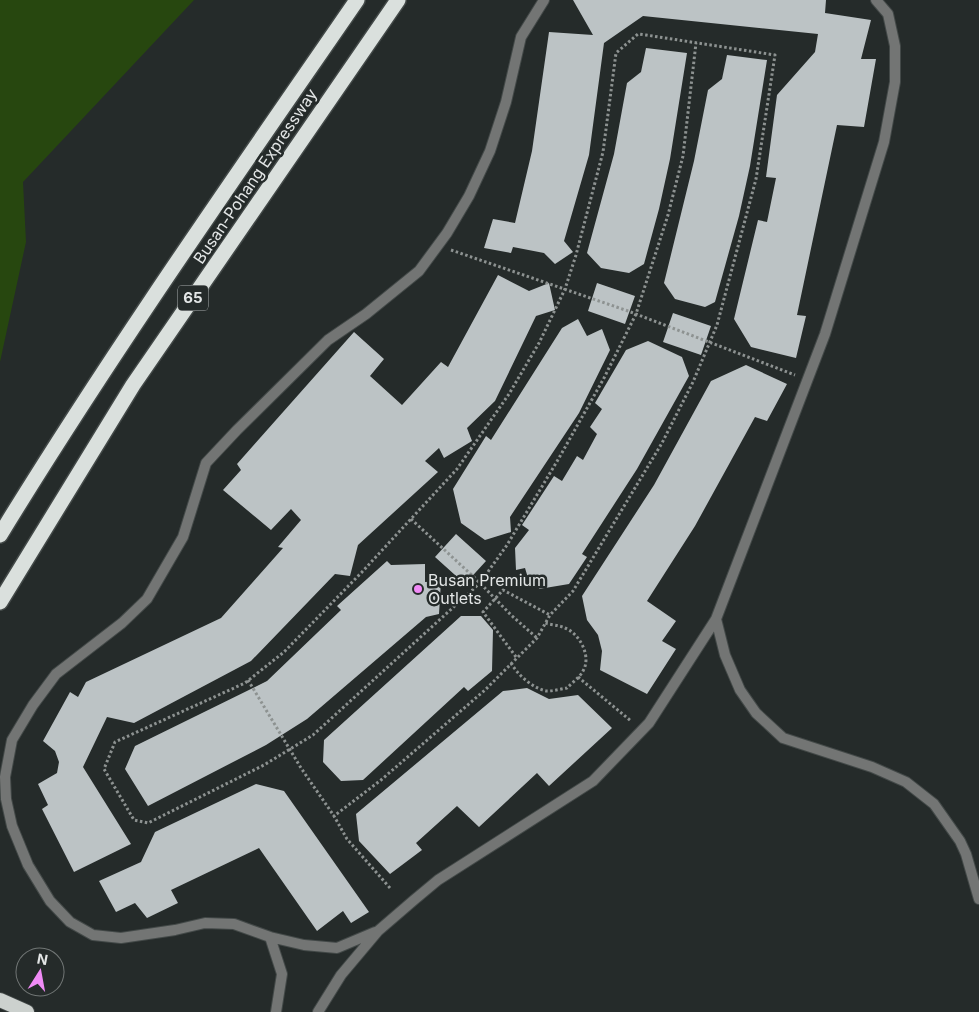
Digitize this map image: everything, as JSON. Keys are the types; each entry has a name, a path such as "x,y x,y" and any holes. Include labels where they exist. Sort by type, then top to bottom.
{"highway":[{"name":"Busan-Pohang Expressway","path":"0,535 58,440 144,310 357,0"},
{"name":"Busan-Pohang Expressway","path":"0,602 133,385 398,0"},
{"path":"0,1000 27,1012"}],"street":[{"path":"378,931 337,948 304,945 270,937 234,924 205,923 176,930 121,938 93,935 70,922 50,901 28,865 12,826 6,798 5,777 12,740 33,705 56,674 122,623 147,599 183,537 206,463 328,340 366,314 419,270 447,232 469,196 490,151 506,102 522,38 544,0"},
{"path":"318,1012 341,975 378,931 438,880 593,780 649,723 716,619 825,334 884,142 895,82 895,46 888,14 876,0"},
{"path":"716,619 724,655 740,690 756,713 784,738 872,767 906,782 934,804 960,841 966,854 979,899"},
{"path":"270,937 282,974 276,1012"}],"path":[{"path":"334,816 381,780 478,696 536,638 550,615 573,591 662,443 694,382 718,325 756,179 776,55 638,34 616,53 603,152 576,255 565,289 539,343 509,394 457,469 284,652 248,680 115,742 104,769 134,820 148,823 264,765 313,734 480,583 507,544 559,458 604,378 636,314 668,215 683,156 696,43"},
{"path":"437,246 636,314 807,380"},
{"path":"411,519 536,638"},
{"path":"516,657 484,612 494,599 504,590 550,615"},
{"path":"511,662 516,671 546,691 567,688 578,677 584,670 587,654 580,642 566,628 545,623"},
{"path":"578,677 642,730"},
{"path":"248,680 301,768 334,816 347,839 390,888"}],"green space":[{"path":"0,0 194,0 23,182 26,242 0,362"}],"building":[{"path":"573,0 826,0 825,13 871,20 861,59 876,59 864,127 837,125 797,315 806,316 796,358 751,347 734,319 758,220 767,222 776,178 766,177 777,95 815,52 818,34 643,16 604,43 589,155 564,241 573,252 555,264 544,253 513,247 511,253 484,248 493,219 515,223 532,151 549,32 593,35"},
{"path":"646,48 687,53 670,159 659,209 644,264 629,273 601,268 587,253 614,154 627,83 641,72"},
{"path":"727,55 767,60 750,166 739,216 715,302 705,307 675,299 664,283 694,161 708,90 722,79"},
{"path":"498,275 529,291 549,283 555,310 536,316 495,401 467,428 472,441 444,458 439,448 425,461 438,472 358,545 350,576 335,574 251,661 134,723 107,717 83,767 131,844 74,872 42,809 48,805 38,784 57,773 59,762 55,751 43,741 70,692 78,697 86,682 221,618 283,548 278,547 301,520 291,509 271,530 223,490 241,470 237,464 354,332 384,359 370,376 402,405 441,362 448,367"},
{"path":"597,283 635,296 625,324 588,311"},
{"path":"673,313 711,326 701,355 663,342"},
{"path":"578,319 587,336 602,329 610,350 579,413 510,517 511,532 485,540 461,523 453,489 486,436 491,440 562,328"},
{"path":"648,341 682,357 689,376 637,469 582,554 587,557 569,584 539,589 538,576 528,578 525,568 516,570 515,548 529,530 522,525 554,476 562,481 577,456 583,460 597,434 590,427 602,409 595,403 626,350"},
{"path":"746,365 787,384 767,421 755,417 695,526 647,601 676,621 662,641 676,649 647,694 600,670 602,651 598,635 587,620 582,596 654,485 711,381"},
{"path":"456,534 486,561 465,584 435,557"},
{"path":"387,561 391,565 425,564 425,582 441,581 439,614 426,617 307,719 266,745 148,806 125,769 135,746 267,681 341,610 337,606"},
{"path":"461,616 481,616 493,630 492,671 468,691 464,687 363,780 341,781 323,762 324,740"},
{"path":"527,688 549,699 578,695 612,728 549,786 537,773 479,827 457,806 416,843 422,850 390,874 359,841 356,814 503,691"},
{"path":"256,784 284,791 369,912 351,923 343,911 317,931 259,848 171,890 178,903 147,918 135,903 116,912 99,881 141,862 155,832"}],"place":[{"name":"Busan Premium Outlets","path":"418,589"}]}
